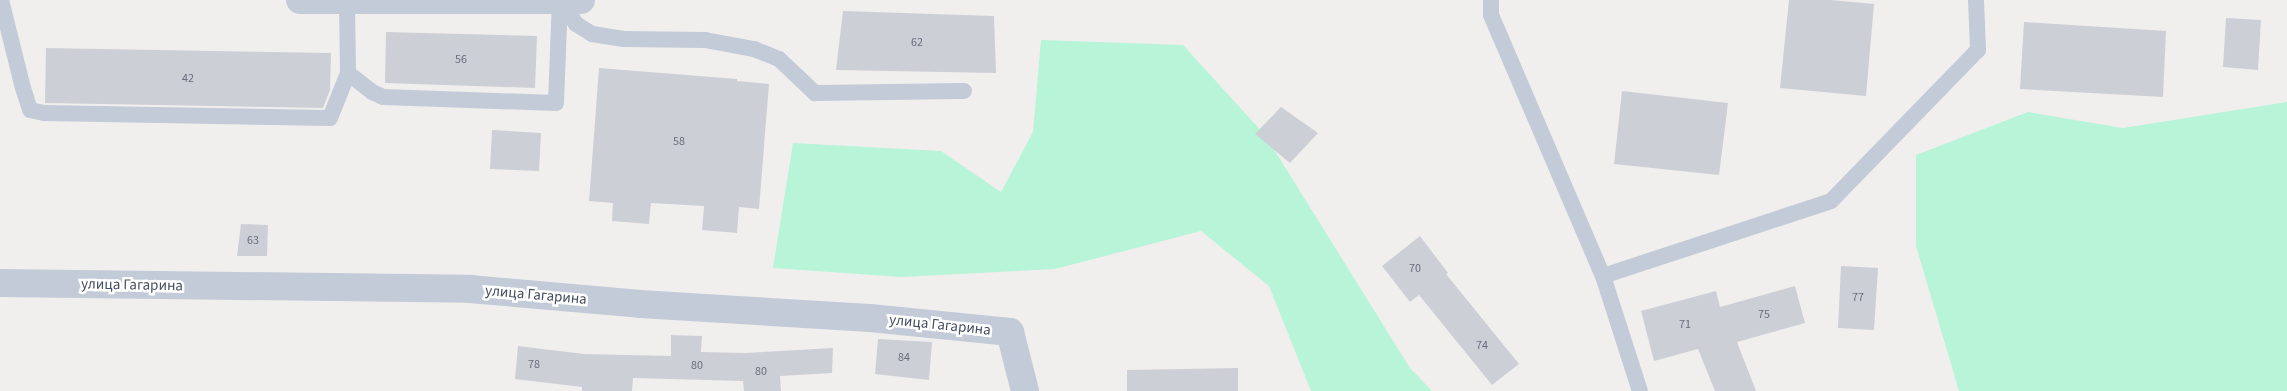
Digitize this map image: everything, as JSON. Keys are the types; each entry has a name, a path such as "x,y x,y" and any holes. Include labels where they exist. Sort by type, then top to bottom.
{"street":[{"path":"300,0 581,0"},
{"name":"улица Гагарина","path":"0,283 470,289 640,304 870,318 1010,332 1025,391"}],"lane":[{"path":"2,0 30,110 44,113 330,118 348,73 347,0"},
{"path":"348,73 372,92 383,97 556,103 560,0"},
{"path":"560,0 576,24 592,34 624,39 705,40 754,49 779,59 815,93 964,91"},
{"path":"1491,0 1491,15 1603,276 1640,391"},
{"path":"1603,276 1831,201 1978,50 1976,0"}],"green space":[{"path":"1041,40 1183,45 1265,135 1410,368 1432,391 1311,391 1269,286 1201,231 1055,269 901,277 773,268 793,143 941,151 1001,192 1033,132"},
{"path":"2287,102 2287,391 1959,391 1916,246 1916,155 2028,112 2123,128"}],"building":[{"path":"1789,0 1831,0 1874,4 1866,96 1780,88"},
{"path":"843,11 994,16 996,73 836,70"},
{"path":"2226,18 2261,20 2258,70 2223,67"},
{"path":"2024,22 2166,31 2163,97 2020,89"},
{"path":"386,32 537,36 535,88 385,83"},
{"path":"46,48 331,53 330,90 323,108 45,103"},
{"path":"599,68 737,79 737,81 769,84 759,209 739,207 737,233 702,230 704,206 651,203 649,224 612,221 613,203 589,201"},
{"path":"1622,91 1728,103 1719,175 1614,164"},
{"path":"1281,107 1318,133 1290,163 1255,134"},
{"path":"492,130 541,133 539,171 490,169"},
{"path":"241,224 268,225 267,256 237,256"},
{"path":"1420,236 1448,273 1446,274 1519,364 1492,385 1419,295 1410,302 1382,266"},
{"path":"1841,266 1878,268 1874,330 1838,328"},
{"path":"1795,286 1805,323 1737,342 1756,391 1715,391 1698,349 1654,361 1641,311 1716,291 1720,307"},
{"path":"671,335 702,336 701,352 746,353 833,348 832,373 780,376 781,391 744,391 743,381 633,378 632,391 582,391 582,387 515,379 518,346 584,354 671,356"},
{"path":"878,339 932,342 929,380 875,374"},
{"path":"1238,368 1238,391 1127,391 1127,370"}]}
